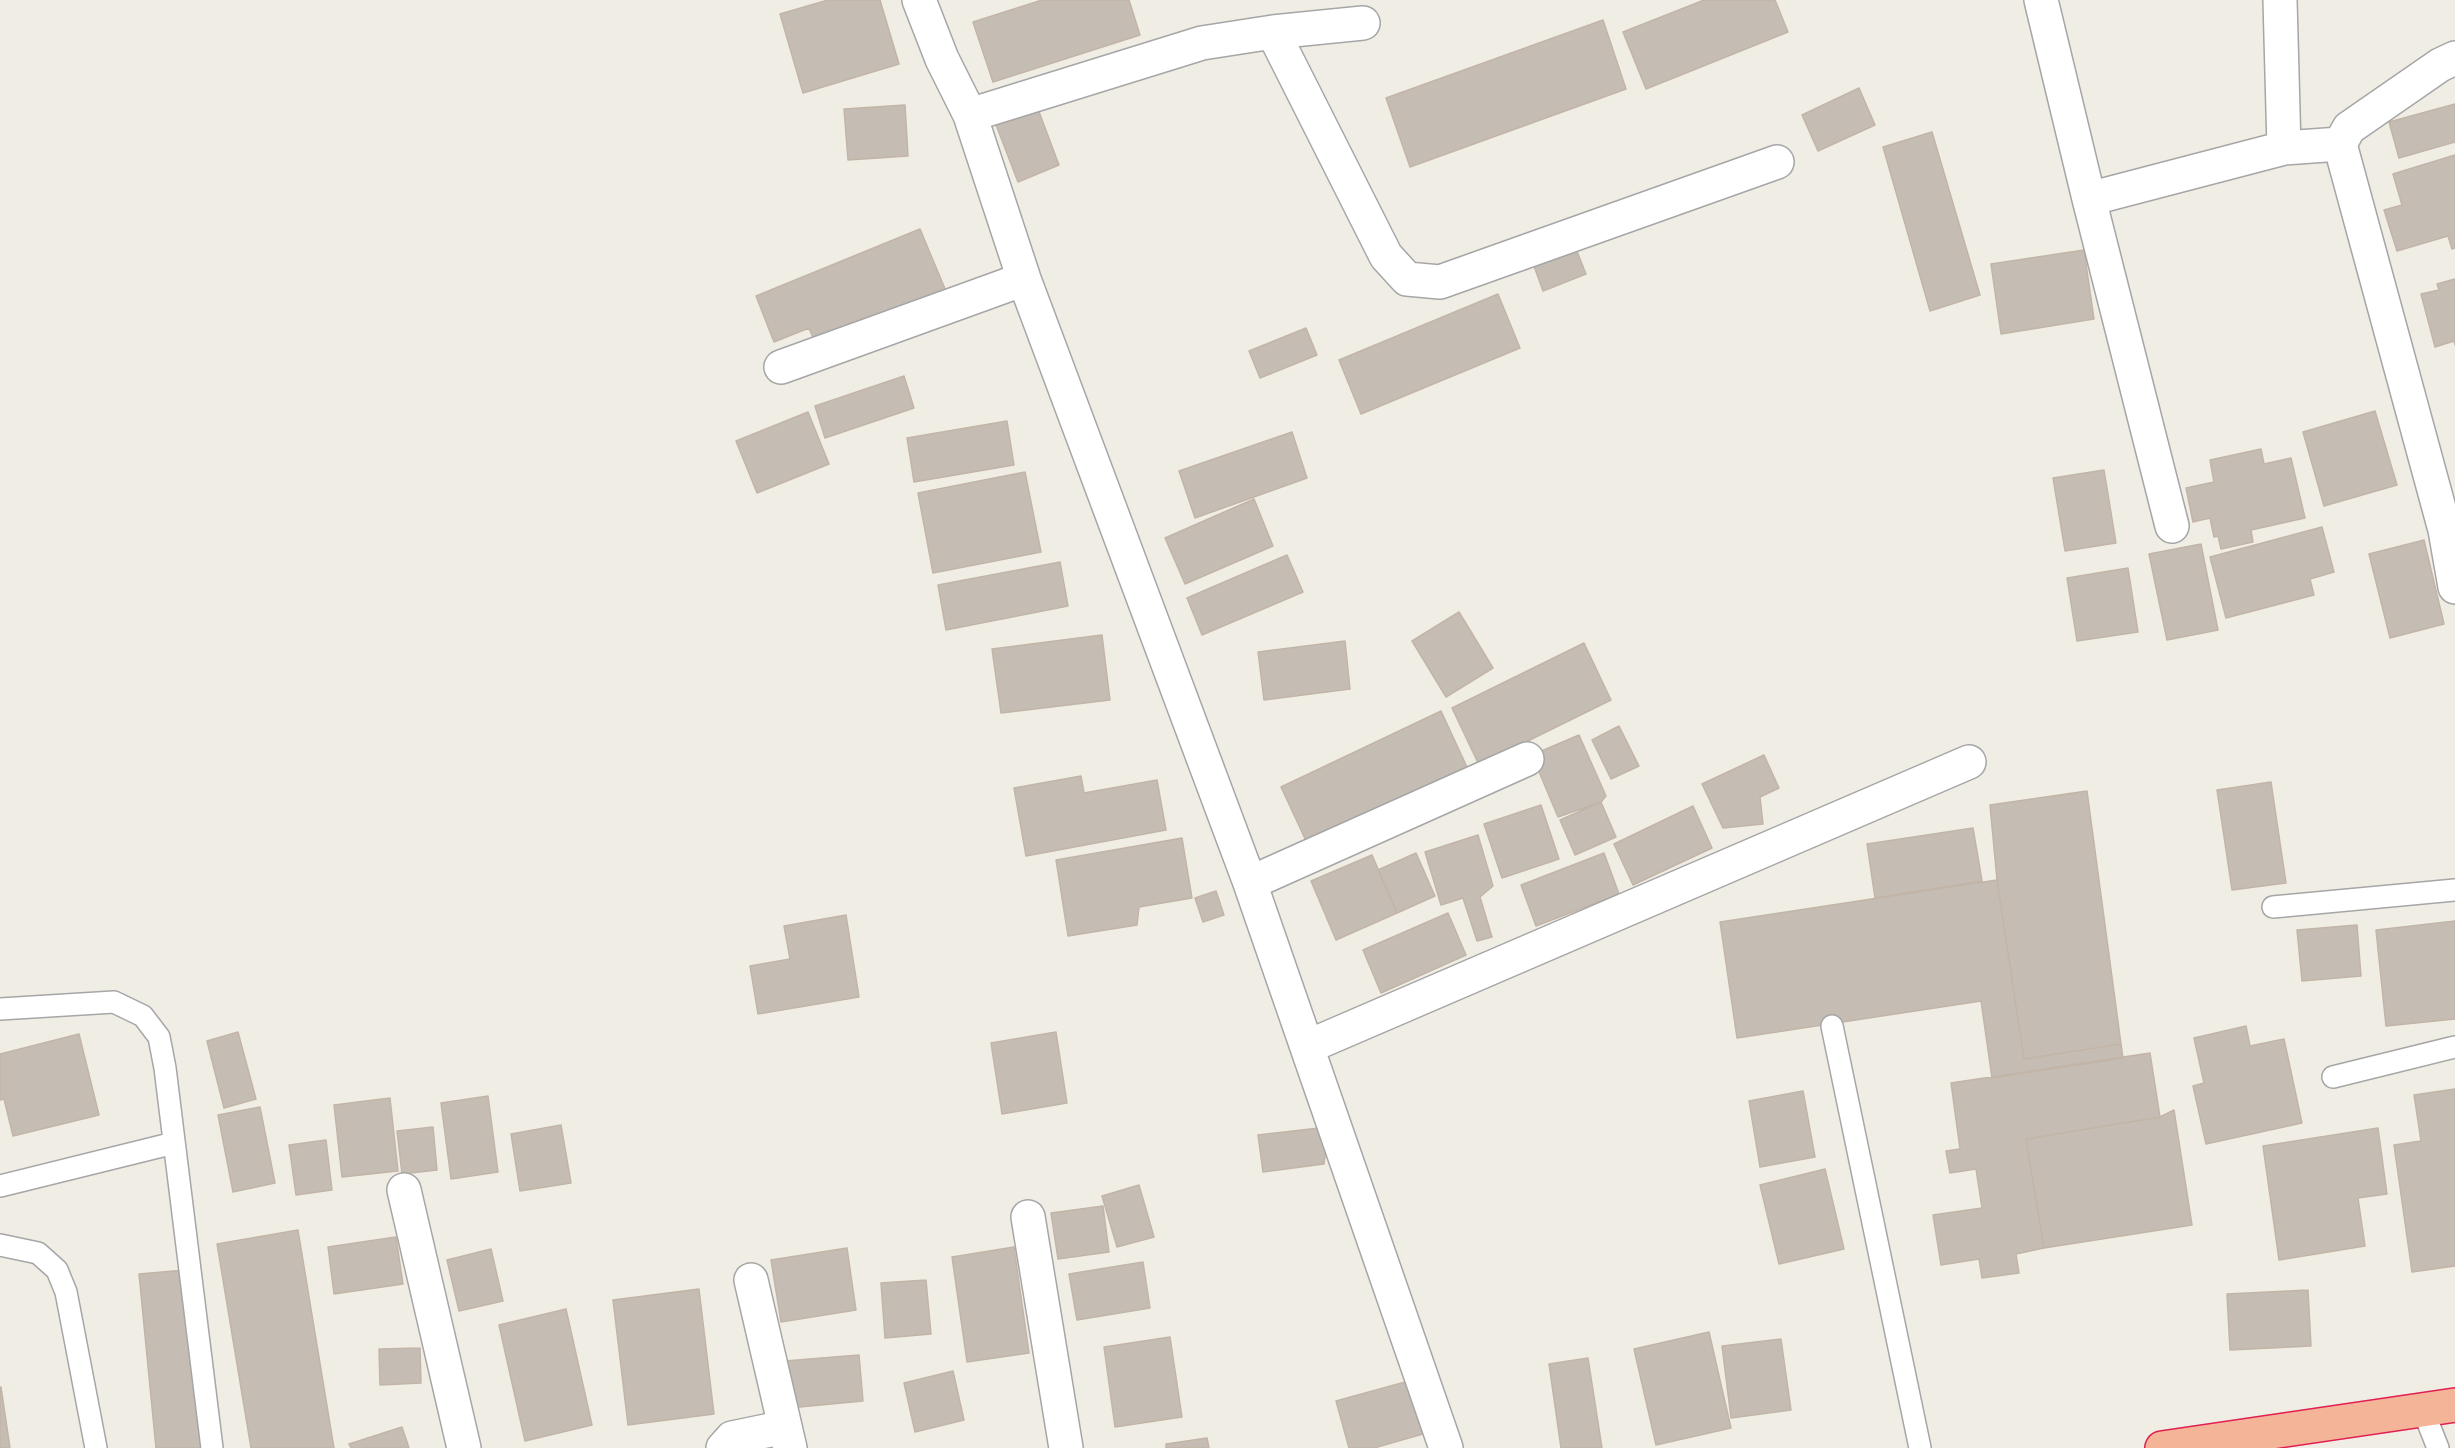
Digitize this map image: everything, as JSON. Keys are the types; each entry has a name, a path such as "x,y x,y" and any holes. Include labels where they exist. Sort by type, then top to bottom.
{"highway":[{"path":"2162,1448 2455,1405"}],"street":[{"path":"920,0 942,59 970,115 1024,279 1250,883 1446,1448"},
{"path":"2041,0 2088,199 2172,526"},
{"path":"2280,0 2284,148"},
{"path":"970,115 1202,43 1273,32 1363,23"},
{"path":"1273,32 1386,256 1407,279 1440,282 1777,162"},
{"path":"2455,58 2440,65 2349,128 2340,144 2450,528 2455,587"},
{"path":"2088,199 2284,148 2340,144"},
{"path":"781,367 1024,279"},
{"path":"1250,883 1527,759"},
{"path":"1307,1047 1969,762"},
{"path":"404,1190 464,1448"},
{"path":"1028,1217 1066,1448"},
{"path":"723,1448 732,1438 787,1438 751,1280"}],"lane":[{"path":"2273,908 2455,890"},
{"path":"0,1009 114,1002 143,1016 159,1037 165,1068 212,1448"},
{"path":"1832,1026 1920,1448"},
{"path":"2333,1077 2455,1047"},
{"path":"0,1186 174,1143"},
{"path":"0,1245 38,1253 57,1270 66,1292 96,1448"},
{"path":"2423,1410 2438,1448"}],"building":[{"path":"828,0 880,0 899,64 803,93 780,14"},
{"path":"1042,0 1129,0 1140,35 993,82 973,22"},
{"path":"1704,0 1775,0 1788,32 1646,89 1623,32"},
{"path":"1603,20 1626,89 1410,167 1386,98"},
{"path":"1859,88 1875,125 1818,151 1802,115"},
{"path":"1035,101 1059,165 1018,182 993,117"},
{"path":"2455,104 2455,142 2399,158 2389,122"},
{"path":"905,105 908,156 848,160 844,109"},
{"path":"1932,132 1980,295 1930,311 1883,147"},
{"path":"2455,155 2455,248 2452,249 2448,236 2397,251 2384,210 2402,205 2393,174"},
{"path":"920,229 948,296 818,350 809,328 774,342 756,296"},
{"path":"1576,249 1586,274 1543,291 1534,266"},
{"path":"2084,250 2094,319 2001,334 1991,264"},
{"path":"2455,279 2455,345 2454,341 2435,347 2421,294 2439,290 2437,284"},
{"path":"1498,294 1520,348 1361,414 1339,360"},
{"path":"1306,328 1317,355 1260,378 1249,351"},
{"path":"904,376 914,408 825,438 815,406"},
{"path":"2375,411 2397,485 2324,506 2303,432"},
{"path":"808,412 829,464 757,493 736,441"},
{"path":"1007,421 1014,465 914,482 907,438"},
{"path":"1292,432 1307,478 1195,518 1179,471"},
{"path":"2261,449 2264,464 2291,458 2305,518 2251,530 2253,542 2221,549 2218,536 2214,537 2210,518 2193,522 2186,488 2214,482 2210,460"},
{"path":"2104,470 2116,543 2065,551 2053,478"},
{"path":"1025,472 1041,552 933,573 918,493"},
{"path":"1254,499 1273,546 1185,584 1165,538"},
{"path":"2322,527 2334,572 2310,579 2314,595 2226,618 2210,557"},
{"path":"2424,540 2444,624 2390,638 2369,554"},
{"path":"2201,544 2218,630 2167,640 2149,554"},
{"path":"1287,555 1303,592 1202,635 1187,598"},
{"path":"1060,562 1068,606 946,630 938,585"},
{"path":"2128,568 2138,632 2077,641 2067,578"},
{"path":"1459,612 1493,668 1446,697 1412,641"},
{"path":"1102,635 1110,700 1001,713 992,649"},
{"path":"1345,641 1350,689 1264,700 1258,652"},
{"path":"1584,643 1611,700 1479,765 1452,708"},
{"path":"1441,711 1467,767 1307,843 1281,787"},
{"path":"1619,726 1639,766 1611,779 1592,740"},
{"path":"1579,735 1606,796 1601,802 1558,817 1532,755"},
{"path":"1764,755 1779,788 1760,797 1763,824 1723,828 1702,784"},
{"path":"1081,776 1084,793 1157,780 1166,830 1026,856 1014,788"},
{"path":"2271,782 2286,883 2232,890 2217,790"},
{"path":"2087,791 2121,1044 2024,1059 1997,880 1990,805"},
{"path":"1601,802 1616,837 1575,855 1560,820"},
{"path":"1541,805 1559,859 1502,878 1484,824"},
{"path":"1693,806 1712,848 1633,885 1614,844"},
{"path":"1973,828 1982,881 1875,898 1867,844"},
{"path":"1478,835 1493,886 1480,897 1492,937 1477,941 1463,898 1441,905 1425,852"},
{"path":"1182,838 1192,898 1139,907 1137,925 1068,936 1056,860"},
{"path":"1416,853 1435,896 1397,913 1378,870"},
{"path":"1604,853 1619,894 1536,926 1521,885"},
{"path":"1372,855 1397,913 1336,940 1311,881"},
{"path":"1997,880 2024,1059 2121,1044 2123,1058 1992,1078 1981,1001 1737,1038 1720,922"},
{"path":"1216,891 1224,915 1203,922 1195,898"},
{"path":"1448,913 1466,955 1381,993 1363,950"},
{"path":"846,915 859,997 758,1014 750,966 790,959 784,926"},
{"path":"2455,921 2455,1019 2386,1026 2376,930"},
{"path":"2357,925 2361,976 2302,981 2297,930"},
{"path":"2246,1026 2250,1046 2284,1039 2302,1123 2206,1144 2193,1086 2204,1083 2194,1038"},
{"path":"238,1032 256,1099 224,1108 207,1041"},
{"path":"1056,1032 1067,1103 1002,1114 991,1043"},
{"path":"79,1034 99,1115 13,1136 4,1099 0,1100 0,1054"},
{"path":"2150,1053 2160,1117 2026,1139 2044,1248 2016,1254 2019,1273 1982,1278 1979,1259 1941,1265 1933,1215 1982,1208 1976,1169 1950,1173 1946,1151 1960,1149 1951,1083"},
{"path":"2455,1089 2455,1266 2412,1272 2394,1145 2421,1141 2414,1095"},
{"path":"1803,1091 1815,1157 1760,1167 1749,1101"},
{"path":"488,1096 498,1172 451,1179 441,1103"},
{"path":"390,1098 398,1171 342,1177 334,1105"},
{"path":"260,1107 275,1183 233,1192 218,1115"},
{"path":"2174,1110 2192,1225 2044,1248 2026,1139 2160,1117"},
{"path":"561,1125 571,1183 520,1191 511,1134"},
{"path":"433,1127 437,1170 402,1174 397,1131"},
{"path":"1319,1128 1327,1140 1324,1164 1263,1172 1258,1135"},
{"path":"2378,1128 2387,1194 2358,1198 2365,1246 2279,1260 2263,1146"},
{"path":"326,1140 332,1190 296,1195 289,1145"},
{"path":"1825,1169 1844,1249 1779,1264 1760,1185"},
{"path":"1139,1185 1154,1237 1117,1247 1102,1196"},
{"path":"1103,1206 1109,1252 1058,1259 1051,1213"},
{"path":"298,1230 334,1448 251,1448 217,1244"},
{"path":"396,1237 403,1284 334,1294 328,1247"},
{"path":"1014,1247 1029,1353 967,1362 952,1257"},
{"path":"847,1248 856,1310 781,1322 771,1260"},
{"path":"491,1249 503,1301 459,1311 447,1260"},
{"path":"1143,1262 1150,1308 1077,1320 1069,1274"},
{"path":"185,1270 202,1448 156,1448 139,1274"},
{"path":"926,1280 931,1334 885,1338 881,1283"},
{"path":"699,1289 714,1414 628,1425 613,1300"},
{"path":"2308,1290 2311,1346 2230,1350 2227,1294"},
{"path":"566,1309 592,1425 525,1441 499,1325"},
{"path":"1709,1332 1731,1428 1656,1445 1634,1349"},
{"path":"1170,1337 1182,1417 1115,1427 1104,1347"},
{"path":"1781,1339 1791,1410 1731,1418 1722,1346"},
{"path":"420,1348 421,1383 380,1385 379,1349"},
{"path":"859,1355 863,1401 789,1408 785,1361"},
{"path":"1588,1358 1602,1448 1561,1448 1549,1364"},
{"path":"953,1371 964,1420 915,1432 904,1383"},
{"path":"1416,1379 1430,1432 1374,1448 1349,1448 1336,1401"},
{"path":"1,1387 10,1448 0,1448"},
{"path":"402,1427 409,1448 351,1448 349,1444"},
{"path":"1207,1438 1209,1448 1166,1448 1166,1444"}]}
